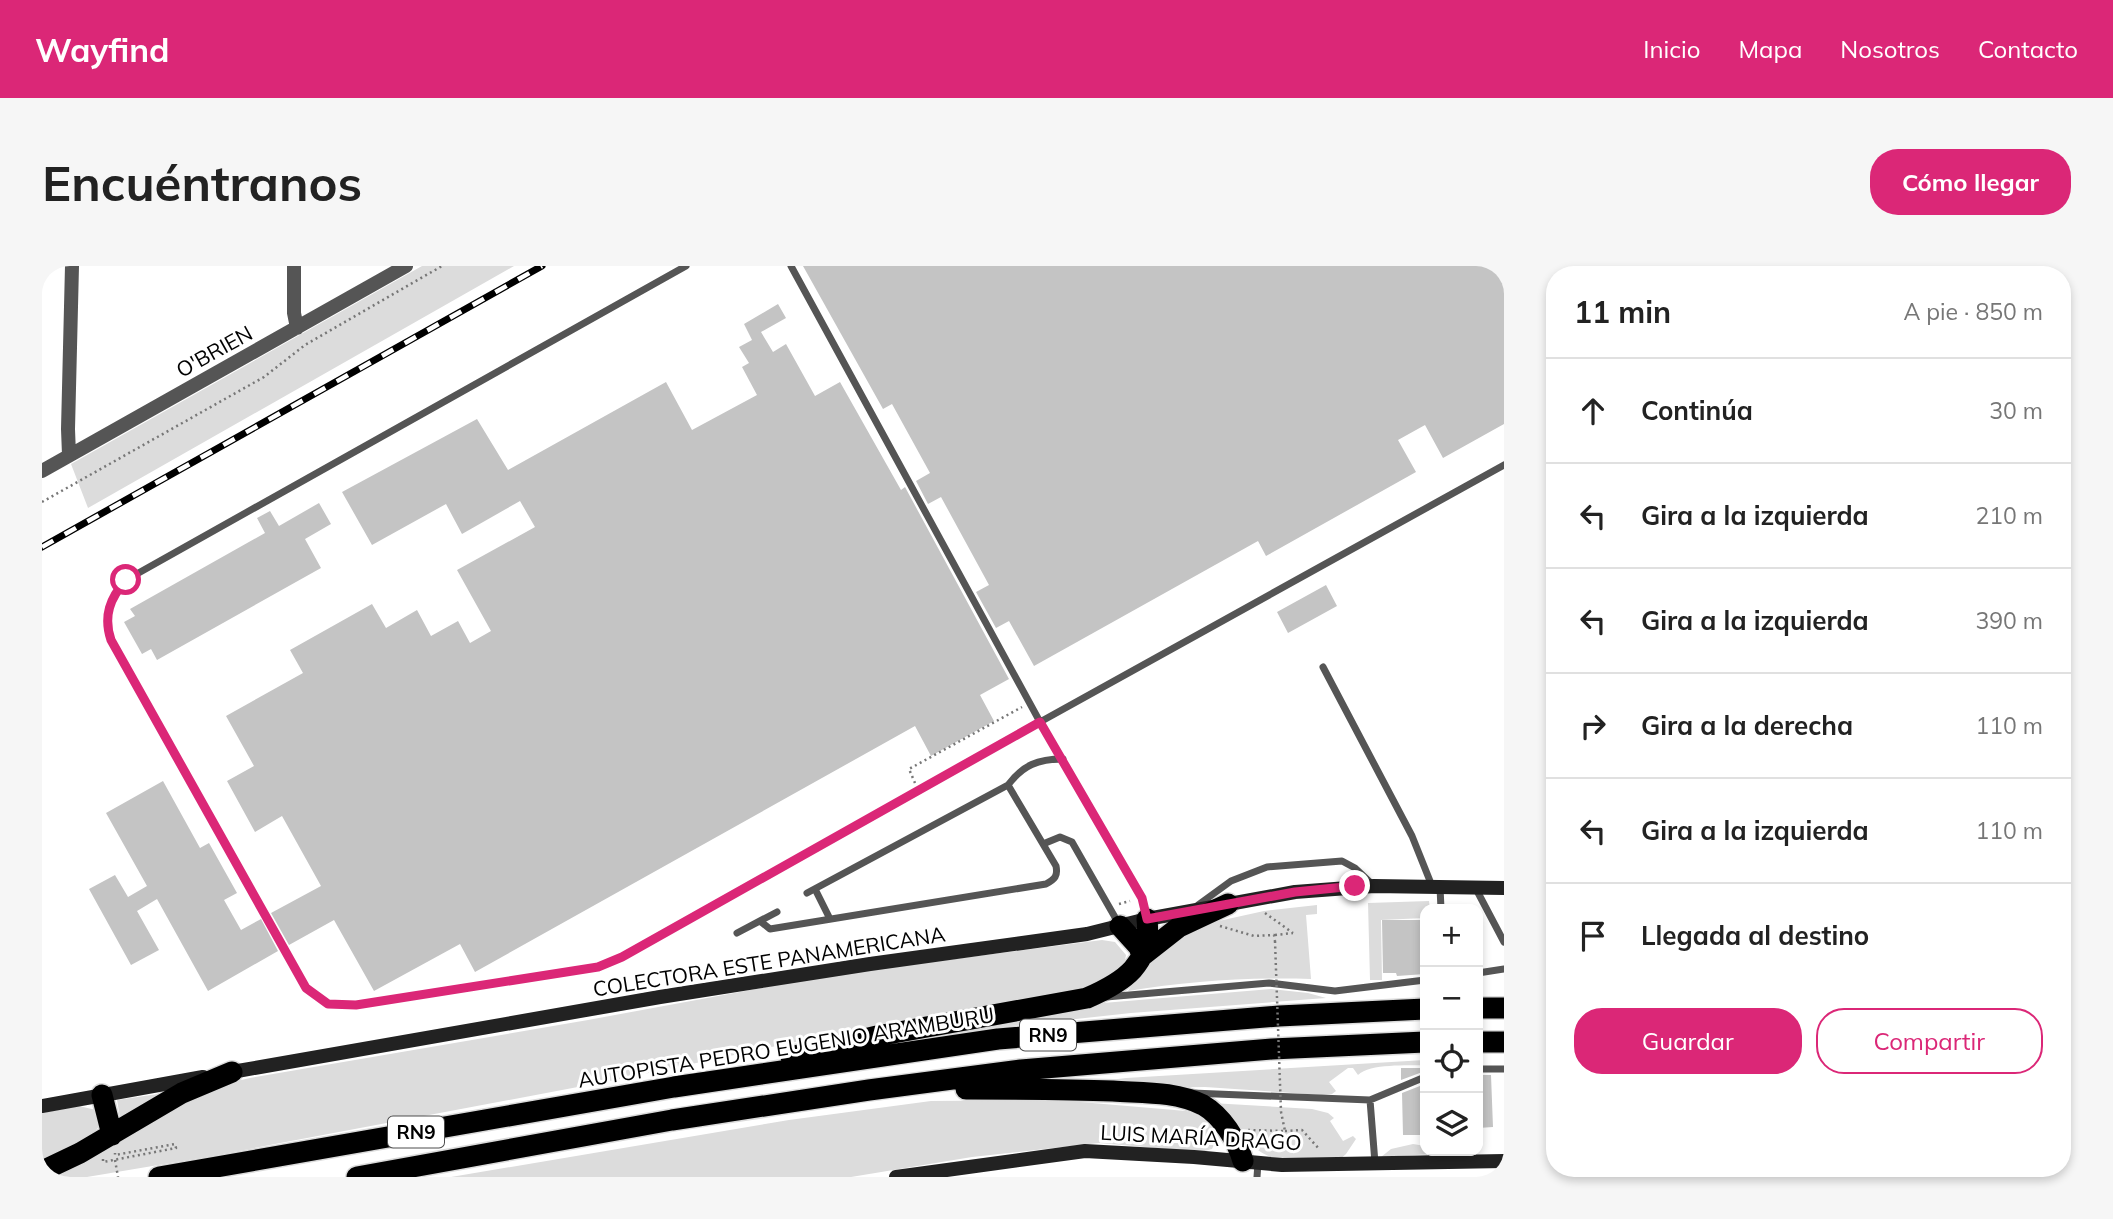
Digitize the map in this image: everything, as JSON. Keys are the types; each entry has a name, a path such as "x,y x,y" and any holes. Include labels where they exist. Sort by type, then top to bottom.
{"highway":[{"path":"1142,956 1179,927 1228,904"},
{"path":"674,1087 877,1036 1087,998 1113,987 1128,976 1142,956 1149,936 1147,919"},
{"path":"1120,926 1139,947 1142,956"},
{"path":"1483,1008 1504,1008"},
{"name":"AUTOPISTA PEDRO EUGENIO ARAMBURU","path":"159,1177 674,1087 998,1039 1279,1016 1420,1009"},
{"name":"RN9","path":"357,1177 659,1123 869,1090 1021,1070 1272,1049 1420,1042"},
{"path":"1483,1042 1504,1042"},
{"path":"42,1171 114,1150 182,1093 232,1072"},
{"path":"869,1090 1045,1088 1170,1094 1213,1112 1253,1167"},
{"path":"102,1096 114,1150"}],"street":[{"path":"69,455 72,266"},
{"path":"294,266 294,313 297,328"},
{"name":"O'BRIEN","path":"42,471 406,266"},
{"name":"COLECTORA ESTE PANAMERICANA","path":"42,1106 660,997 1087,934 1147,919 1295,892 1374,886 1504,888"},
{"name":"LUIS MARÍA DRAGO","path":"897,1177 987,1171 1085,1151 1118,1152 1285,1171 1327,1164 1461,1156 1504,1160"}],"lane":[{"path":"686,266 126,580 115,593 108,610 107,628 111,640 306,988 328,1004 356,1005 598,967 622,957 1504,465"},
{"path":"791,266 1040,722 1142,898 1147,919"},
{"path":"1323,667 1412,836 1436,886 1440,904"},
{"path":"807,893 1008,785 1032,763 1044,759 1063,759"},
{"path":"760,921 771,929 1046,884 1055,880 1058,873 1056,866 1008,785"},
{"path":"1043,844 1060,837 1072,842 1120,926"},
{"path":"1192,910 1231,881 1267,867 1342,862 1355,868 1374,886"},
{"path":"1475,887 1504,942"},
{"path":"815,889 830,919"},
{"path":"737,933 777,912"},
{"path":"1483,972 1504,968"},
{"path":"1087,998 1269,983 1335,991 1420,981"},
{"path":"1483,1069 1504,1069"},
{"path":"1170,1094 1218,1093 1370,1100 1420,1079"},
{"path":"1370,1100 1375,1163"}],"path":[{"path":"42,502 264,377 305,345 442,266"},
{"path":"918,790 909,769 1022,707"},
{"path":"1119,904 1130,901"},
{"path":"1216,925 1260,937 1293,933 1265,913"},
{"path":"1274,934 1281,1112 1285,1130"},
{"path":"1270,1130 1303,1130 1327,1164"},
{"path":"175,1144 176,1149 114,1150 175,1144"},
{"path":"114,1150 118,1177"}],"shaded area":[{"path":"422,266 514,266 88,508 71,464"},
{"path":"1429,901 1429,904 1420,904 1420,918 1381,920 1382,980 1370,980 1368,903"},
{"path":"1317,905 1317,914 1306,915 1311,979 1219,980 1128,991 1150,958 1196,926 1264,911"},
{"path":"1102,940 1115,942 1126,955 1124,966 1099,987 905,1019 620,1079 212,1156 87,1177 46,1177 215,1086 250,1078 831,975"},
{"path":"1271,989 1326,998 1131,1013 920,1036 1079,1005"},
{"path":"1420,1060 1420,1065 1380,1067 1358,1075 1353,1068 1348,1068 1329,1082 1336,1091 1322,1095 1205,1087 1139,1088 1078,1084 1126,1078"},
{"path":"158,1094 120,1118 117,1100"},
{"path":"1057,1100 1186,1111 1210,1124 1215,1142 1212,1149 1201,1152 1099,1143 972,1157 851,1177 451,1177 789,1120 931,1101"},
{"path":"1211,1103 1312,1109 1328,1113 1334,1118 1330,1121 1343,1141 1353,1136 1356,1139 1339,1160 1283,1160 1252,1146"},
{"path":"79,1106 96,1110 99,1126 92,1136 42,1163 42,1113"},
{"path":"1420,1145 1420,1155 1381,1157 1391,1149"}],"building":[{"path":"803,266 1504,266 1504,424 1443,458 1425,425 1398,440 1416,472 1266,556 1258,541 1034,666 1009,621 996,628 976,592 989,585 941,497 928,504 916,481 930,473 892,404 883,409"},
{"path":"778,304 786,318 761,332 773,352 786,344 815,396 840,382 901,490 905,487 1009,679 980,695 994,721 931,756 915,726 475,972 460,944 374,991 334,920 289,945 271,913 321,886 282,816 255,832 227,781 254,766 226,716 303,673 290,650 372,604 386,628 417,610 431,636 458,621 470,643 491,631 457,570 535,527 520,501 462,534 446,504 372,545 342,492 477,419 508,470 666,382 692,430 757,395 742,367 749,363 739,347 752,340 744,324"},
{"path":"319,503 331,524 305,539 321,568 157,660 151,649 142,654 124,622 135,616 130,609 265,533 257,518 270,511 279,526"},
{"path":"1326,585 1337,606 1288,633 1277,612"},
{"path":"163,781 200,848 209,843 237,893 224,900 241,930 261,919 278,951 208,991 157,899 137,911 159,950 131,965 89,889 115,875 128,897 147,886 106,813"},
{"path":"1382,920 1420,920 1420,974 1397,976 1396,973 1383,973"},
{"path":"1401,1068 1420,1068 1420,1073 1401,1080"},
{"path":"1483,1075 1491,1075 1493,1127 1483,1128"},
{"path":"1420,1086 1420,1135 1403,1135 1402,1093"}],"railway":[{"path":"42,547 542,266"}],"route":[{"path":"126,580 115,593 108,610 107,628 111,640 306,988 328,1004 356,1005 598,967 622,957 1040,722 1142,898 1147,919 1295,892 1355,886"}]}
